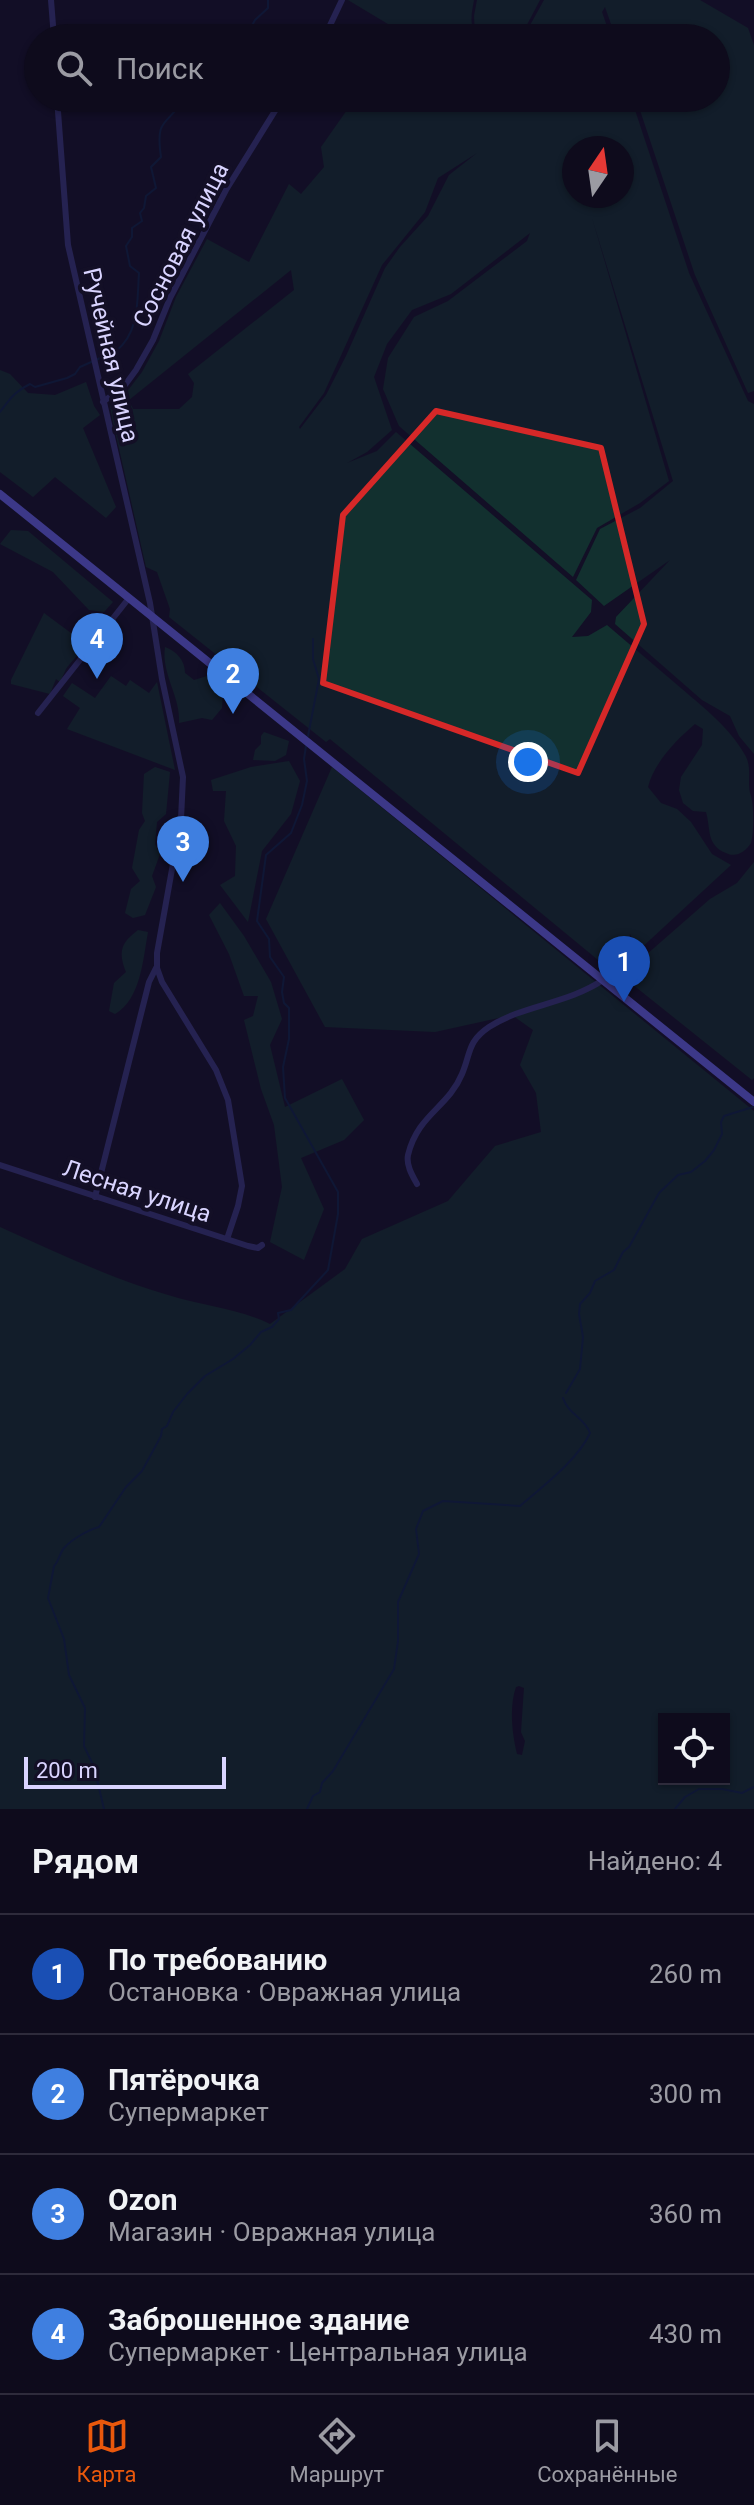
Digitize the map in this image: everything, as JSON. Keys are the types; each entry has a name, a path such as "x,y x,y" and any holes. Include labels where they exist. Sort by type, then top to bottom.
{"main road":[{"path":"0,494 754,1102"}],"street":[{"path":"51,0 53,24"},
{"path":"331,24 342,0"},
{"name":"Ручейная улица","path":"58,112 68,245 152,617 184,789 160,931 157,968 149,982 95,1197"},
{"name":"Сосновая улица","path":"103,402 125,385 136,370 226,190 274,112"},
{"path":"38,713 129,598"},
{"path":"157,968 162,982 216,1070 228,1100 242,1186 227,1239"},
{"path":"417,1184 407,1160 412,1142 421,1124 446,1101 463,1074 471,1044 477,1037 502,1020 584,993 603,980"},
{"name":"Лесная улица","path":"0,1165 227,1239 258,1248 262,1245"}],"highlighted area":[{"path":"436,411 601,448 644,624 578,773 323,683 343,515"}],"green space":[{"path":"348,0 474,0 472,24 388,24"},
{"path":"477,0 540,0 527,24 474,24"},
{"path":"544,0 700,0 748,28 754,45 754,391 748,393 695,275 641,112 730,112 730,24 611,24 605,7 602,12 606,24 531,24"},
{"path":"346,112 636,112 689,273 748,401 754,404 754,754 739,736 730,716 702,700 615,624 616,617 670,560 604,606 576,580 600,529 640,508 673,481 592,218 669,481 640,503 597,528 573,577 399,426 383,389 388,358 414,317 448,301 527,241 530,233 451,294 412,310 387,344 374,377 392,430 367,452 347,463 377,451 396,432 592,600 591,612 572,637 588,636 607,625 716,719 745,755 749,765 753,833 749,846 733,855 715,846 706,812 693,811 683,803 679,790 681,777 702,745 703,729 695,724 660,761 648,787 661,803 677,809 691,822 712,854 731,865 638,951 630,934 628,946 609,969 330,739 326,742 169,617 170,609 157,572 146,567 110,406 142,372 207,239 249,262 289,184 301,194 324,167 321,147","holes":["477,153 449,175 428,216 385,268 326,395 300,429 324,393 382,265 425,212 438,178","291,270 294,290 188,374 194,383 192,397 179,409 133,409 129,400"]},
{"path":"0,370 10,374 28,393 55,395 86,382 100,415 83,428 116,507 106,518 55,477 33,497 0,472"},
{"path":"11,530 28,531 113,602 104,612 89,610 53,572 0,544"},
{"path":"44,613 79,639 80,644 77,655 60,682 56,679 50,694 11,684"},
{"path":"165,647 179,657 185,673 194,680 207,676 223,690 222,708 212,720 202,718 179,723 166,667"},
{"path":"111,676 126,686 130,680 149,693 157,682 175,770 67,729 80,708 63,696 72,683 95,698"},
{"path":"264,732 289,741 286,755 275,761 253,760"},
{"path":"289,761 300,781 291,814 262,851 248,922 220,885 235,876 236,846 224,821 226,791 213,791 211,780 251,767"},
{"path":"155,767 170,772 166,814 157,822 155,844 160,854 152,876 156,887 145,915 133,918 125,913 131,889 140,881 132,868 139,830 145,821 142,813 144,774"},
{"path":"332,767 754,1111 754,1809 0,1809 0,1227 125,1281 181,1299 245,1314 270,1324 345,1269 362,1239 448,1201 495,1146 541,1132 536,1093 520,1065 533,1030 512,1015 435,1032 325,1027 266,919","holes":["516,1687 524,1688 521,1732 525,1741 522,1755 517,1754 512,1703"]},
{"path":"754,862 752,1080 622,976 710,899 737,883"},
{"path":"220,903 271,982 282,1019 270,1045 285,1107 342,1079 364,1120 344,1140 301,1158 324,1209 304,1260 270,1242 282,1187 274,1125 261,1089 244,1020 253,1016 258,996 244,996 229,954 209,915"},
{"path":"138,930 148,932 136,989 115,1014 109,1011 114,983 126,972 123,948"}],"waterway":[{"path":"253,24 268,8 268,0"},
{"path":"0,412 24,387 67,378 80,367 116,351 129,335 136,315 139,273 130,266 126,246 132,237 132,228 142,221 140,213 146,196 156,188 151,167 161,157 161,128 174,112"},
{"path":"308,736 319,679 313,659 313,639"},
{"path":"104,1809 94,1767 84,1746 85,1708 69,1675 64,1639 48,1598 54,1566 67,1545 99,1527 126,1487 142,1471 162,1429 187,1394 205,1376 233,1359 261,1332 272,1327 279,1319 278,1313 291,1310 328,1270 338,1214 338,1192 285,1098 283,1067 289,1039 289,1008 284,1003 282,992 284,977 270,957 269,939 257,921 266,855 291,833 302,805 307,781 306,746"},
{"path":"566,1393 580,1369 583,1337 580,1304 595,1281 614,1270 659,1193 678,1175 691,1172 714,1150 722,1134 724,1116 753,1107"},
{"path":"307,1809 394,1669 398,1602 419,1554 416,1529 423,1511 443,1501 520,1506 568,1463 590,1433 563,1398"},
{"path":"675,1809 685,1797 699,1789 742,1793 754,1787"}],"place":[{"name":"Заброшенное здание","path":"97,679"},
{"name":"Пятёрочка","path":"233,714"},
{"name":"Ozon","path":"183,882"},
{"name":"По требованию","path":"624,1002"}]}
